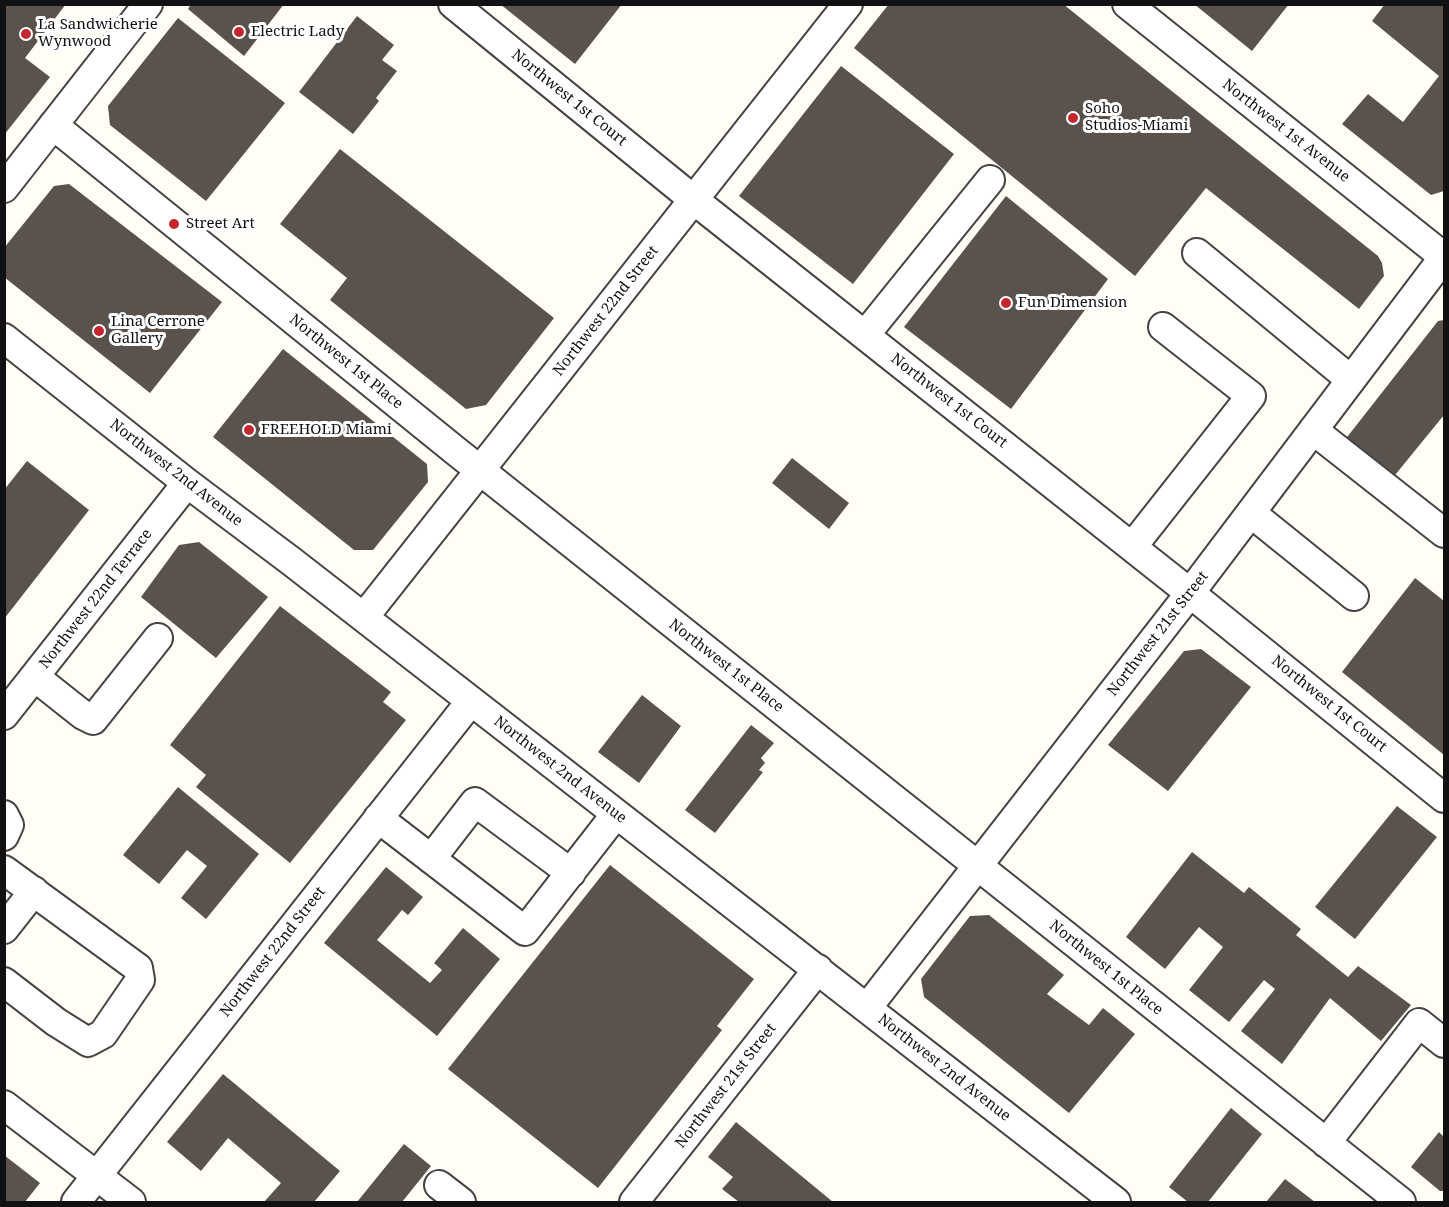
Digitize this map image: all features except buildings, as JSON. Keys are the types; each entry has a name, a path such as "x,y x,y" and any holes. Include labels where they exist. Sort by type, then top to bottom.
{"street":[{"path":"4,188 148,4"},
{"name":"Northwest 1st Court","path":"453,4 694,200 1191,593 1444,798"},
{"name":"Northwest 22nd Street","path":"364,617 848,4"},
{"name":"Northwest 1st Avenue","path":"1127,4 1444,257"},
{"name":"Northwest 1st Place","path":"53,126 480,470 1401,1203"},
{"path":"865,335 990,180"},
{"path":"1197,254 1351,380"},
{"name":"Northwest 21st Street","path":"867,1008 1191,593 1444,257"},
{"path":"1132,547 1251,396 1163,327"},
{"name":"Northwest 2nd Avenue","path":"8,348 364,617 1116,1203"},
{"path":"1313,430 1444,533"},
{"name":"Northwest 22nd Terrace","path":"4,715 187,483"},
{"path":"1251,513 1353,596"},
{"path":"35,677 83,715 93,720 158,638"},
{"name":"Northwest 22nd Street","path":"76,1203 471,701"},
{"path":"431,859 475,802 571,873"},
{"path":"378,818 525,932 616,813"},
{"path":"4,815 9,825 4,836"},
{"path":"4,870 138,968 140,980 103,1034 88,1042 56,1022 4,981"},
{"path":"4,929 34,891"},
{"name":"Northwest 21st Street","path":"634,1203 818,969"},
{"path":"1326,1143 1419,1023 1444,1043"},
{"path":"4,1105 131,1203"},
{"path":"439,1185 461,1203"}],"place":[{"name":"Electric Lady","path":"239,32"},
{"name":"La Sandwicherie Wynwood","path":"26,34"},
{"name":"Soho Studios-Miami","path":"1073,118"},
{"name":"Street Art","path":"174,224"},
{"name":"Fun Dimension","path":"1006,303"},
{"name":"Lina Cerrone Gallery","path":"99,331"},
{"name":"FREEHOLD Miami","path":"249,430"}]}
